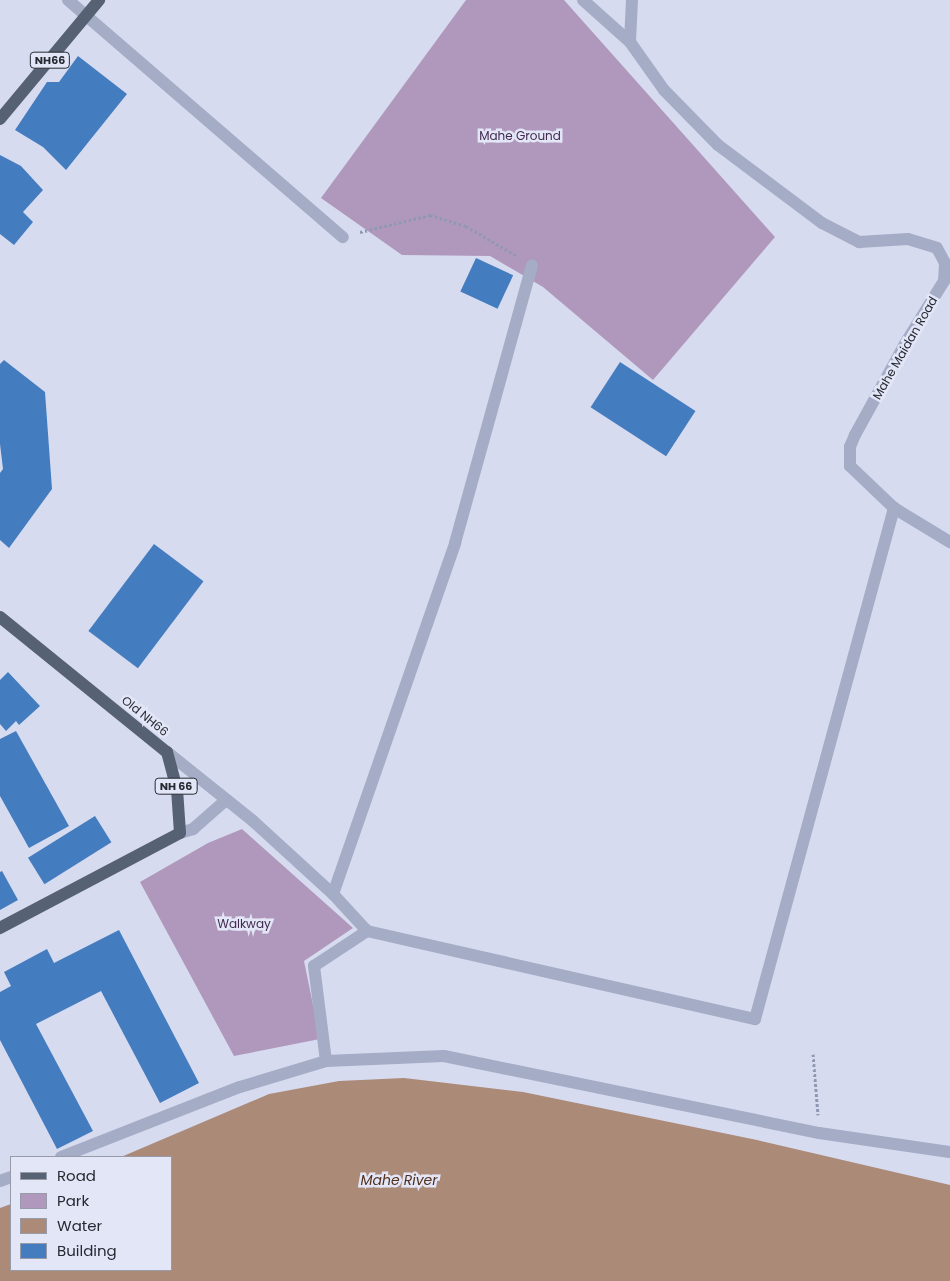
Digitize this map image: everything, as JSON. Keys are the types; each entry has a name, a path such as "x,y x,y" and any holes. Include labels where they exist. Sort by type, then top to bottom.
{"main road":[{"name":"NH66","path":"0,119 99,0"},
{"name":"Old NH66","path":"0,617 167,752 177,789 180,833"},
{"path":"0,928 180,833"}],"street":[{"path":"68,0 85,17 342,237"},
{"name":"Mahe Maidan Road","path":"583,0 630,42 664,90 718,145 822,223 859,242 908,239 937,248 945,263 944,281 905,344 850,448 850,466 894,508 950,542"},
{"path":"630,42 632,0"},
{"path":"333,894 455,544 532,265"},
{"path":"167,752 226,800 333,894 367,931 755,1019 894,508"},
{"path":"180,833 193,828 226,800"},
{"path":"326,1061 314,966 367,931"},
{"path":"64,1156 240,1087 326,1061 444,1056 819,1133 950,1152"}],"path":[{"path":"342,237 430,215 466,226 532,265"},
{"path":"814,1054 819,1133"}],"green space":[{"name":"Mahe Ground","path":"466,0 564,0 775,237 653,380 543,287 490,256 402,255 321,198"},
{"name":"Walkway","path":"242,829 353,928 304,961 320,1039 234,1056 140,882 208,843"}],"water":[{"name":"Mahe River","path":"404,1078 523,1092 757,1140 950,1185 950,1281 0,1281 0,1208 10,1204 10,1271 172,1271 172,1156 123,1156 269,1094 339,1081"}],"building":[{"path":"78,56 127,94 66,170 43,147 15,130 47,82 59,82"},
{"path":"0,155 21,166 43,190 23,212 33,222 14,245 0,234"},
{"path":"476,258 513,275 498,309 460,292"},
{"path":"4,360 45,392 52,489 9,548 0,540 0,473 3,469 0,444 0,364"},
{"path":"620,362 695,411 666,456 591,407"},
{"path":"154,544 204,581 138,668 88,631"},
{"path":"8,672 40,706 19,725 16,721 6,731 0,724 0,680"},
{"path":"16,731 69,826 29,848 0,796 0,739"},
{"path":"95,816 111,842 44,884 28,858"},
{"path":"2,871 18,900 0,910 0,872"},
{"path":"119,930 199,1083 160,1103 101,991 36,1024 93,1131 57,1149 0,1040 0,992 11,986 4,972 47,949 54,963"}]}
